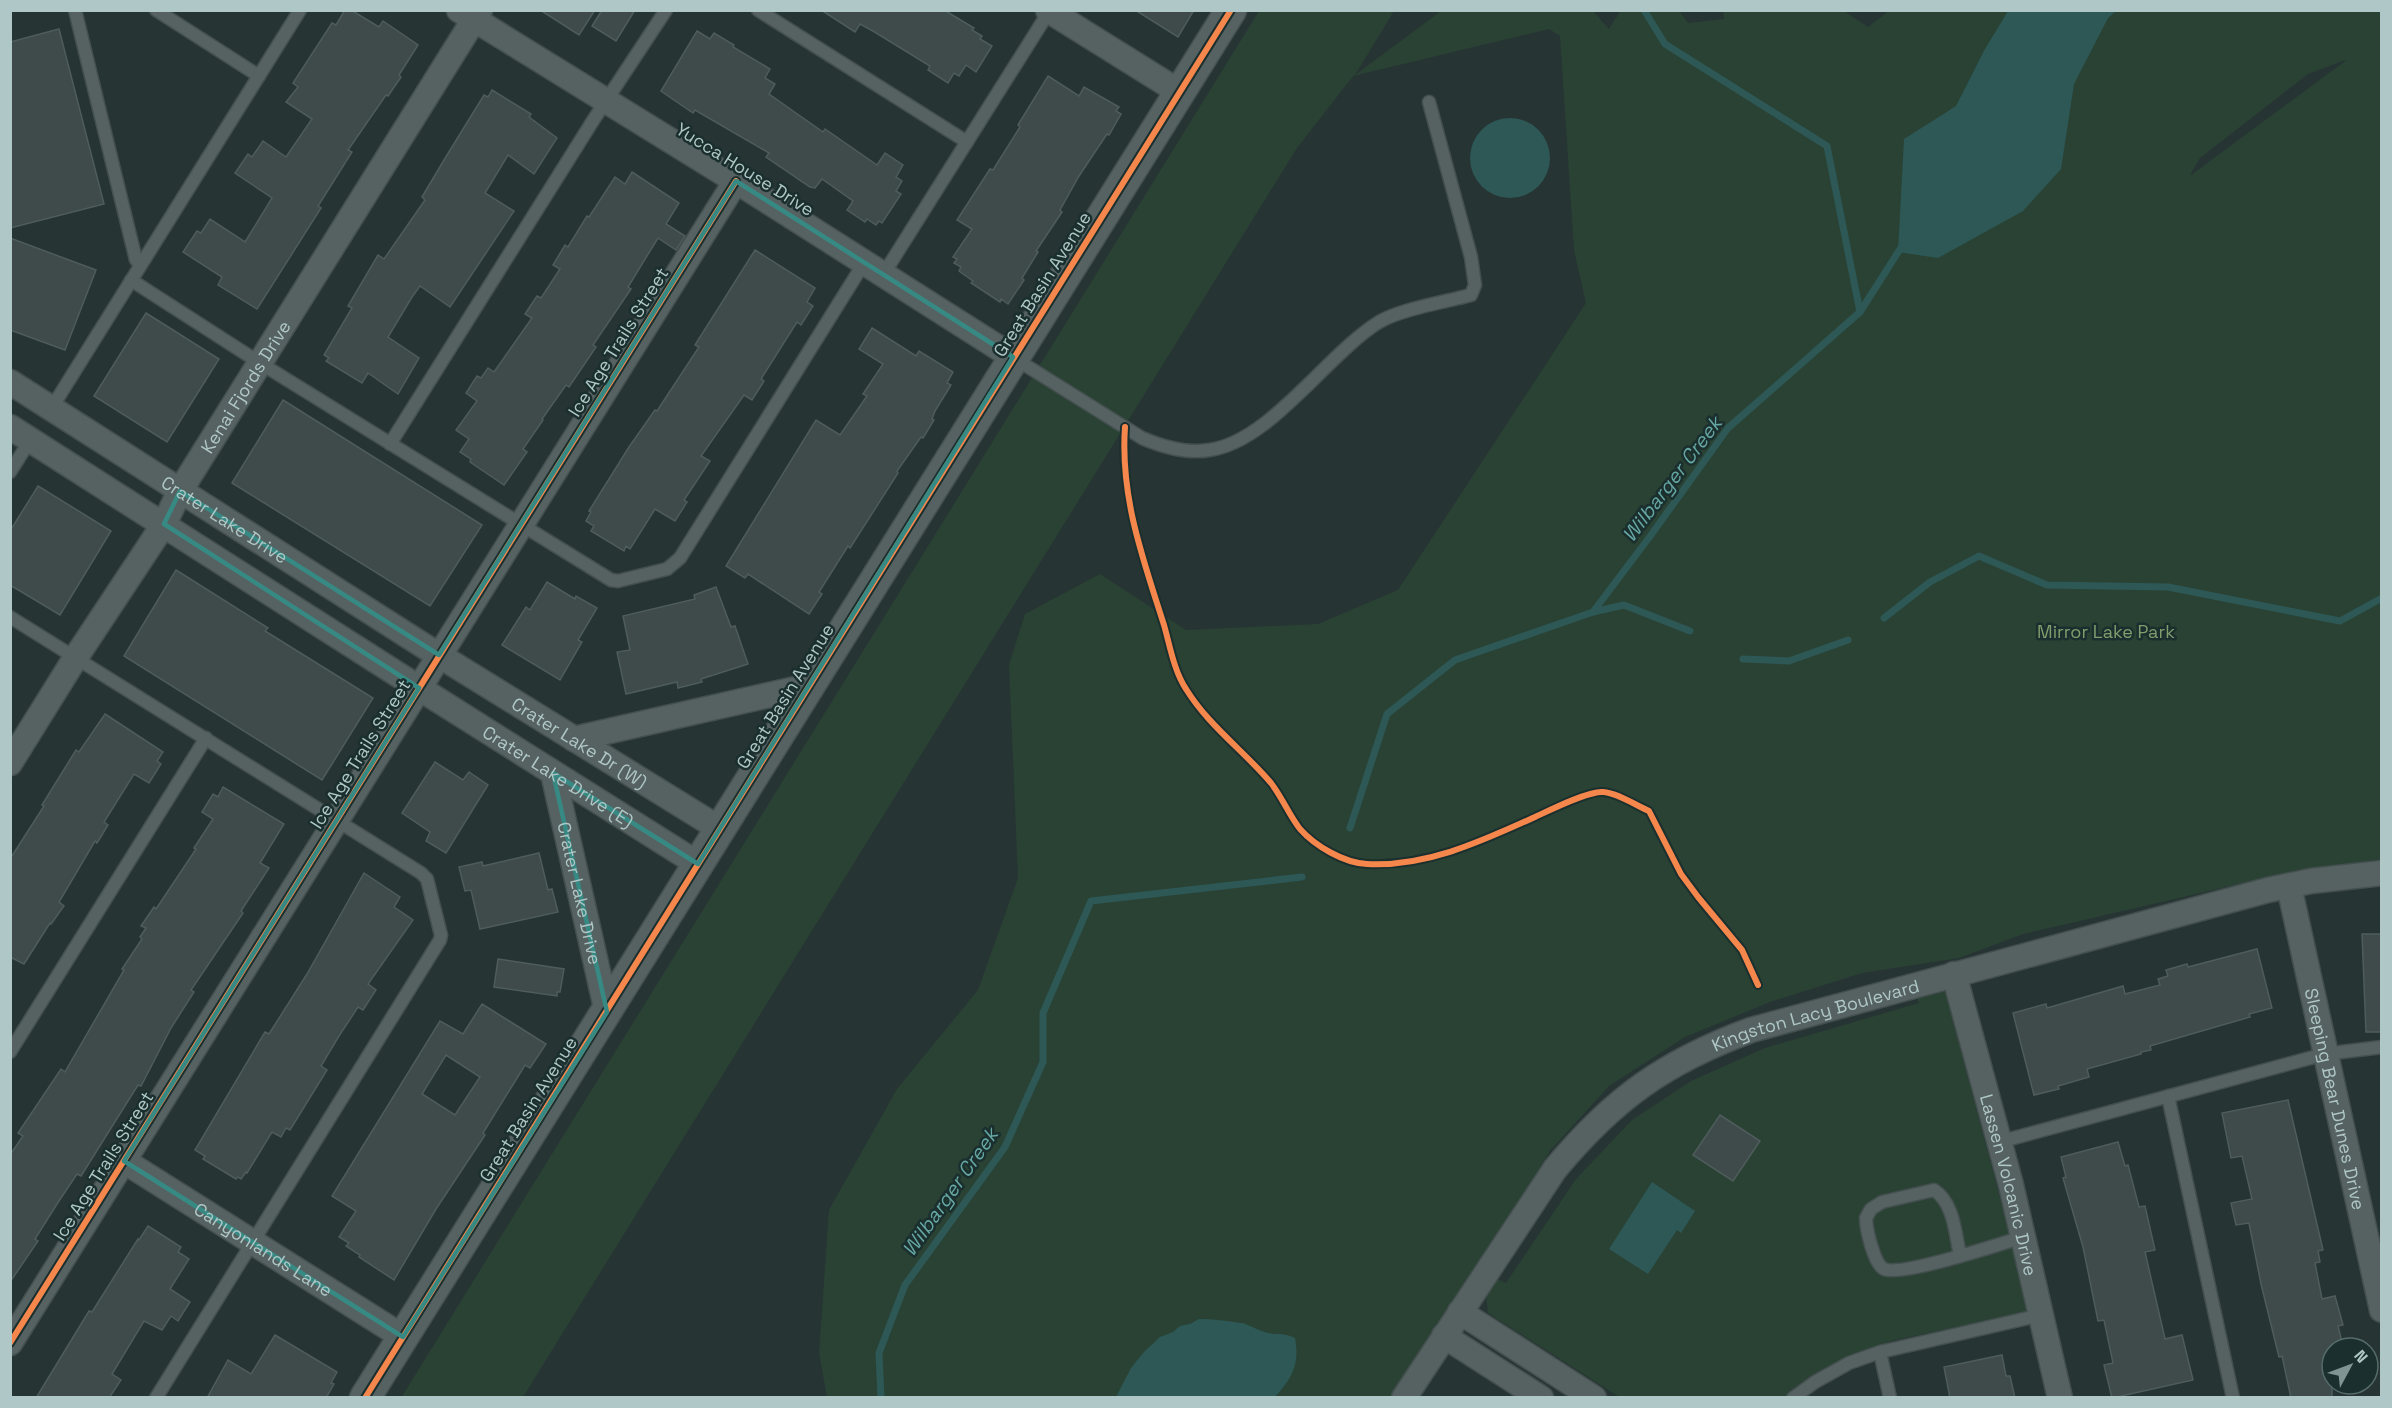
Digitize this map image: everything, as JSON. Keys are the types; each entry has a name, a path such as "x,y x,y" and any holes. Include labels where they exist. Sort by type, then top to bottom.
{"street":[{"name":"Great Basin Avenue","path":"365,1398 1231,10"},
{"path":"1049,11 1181,93"},
{"name":"Yucca House Drive","path":"471,14 1013,357"},
{"name":"Kenai Fjords Drive","path":"10,763 76,657 164,524 180,491 471,14"},
{"name":"Ice Age Trails Street","path":"10,1343 736,181"},
{"name":"Crater Lake Drive","path":"10,382 439,655"},
{"name":"Crater Lake Drive","path":"21,433 418,688"},
{"name":"Crater Lake Dr (W)","path":"439,655 720,829"},
{"path":"574,739 809,686"},
{"name":"Crater Lake Drive (E)","path":"418,688 698,864"},
{"name":"Crater Lake Drive","path":"553,773 607,1012"},
{"name":"Kingston Lacy Boulevard","path":"1404,1398 1555,1169 1580,1140 1645,1081 1685,1058 1751,1030 1954,974 2289,886 2382,873"},
{"name":"Sleeping Bear Dunes Drive","path":"2289,886 2382,1310"},
{"name":"Lassen Volcanic Drive","path":"1954,974 2023,1237 2060,1398"},
{"name":"Canyonlands Lane","path":"124,1161 403,1337"},
{"path":"1460,1312 1594,1398"},
{"path":"1444,1336 1541,1398"}],"lane":[{"path":"75,10 136,260 141,264"},
{"path":"156,10 259,76"},
{"path":"51,409 300,10"},
{"path":"390,444 666,10"},
{"path":"758,10 968,142"},
{"path":"131,280 260,363 610,580 618,581 667,569 680,558 873,269 968,142 1049,11"},
{"path":"1013,357 1142,438 1158,445 1174,449 1209,450 1227,446 1244,437 1278,411 1344,348 1381,321 1471,295 1475,285 1472,257 1429,102"},
{"path":"10,472 21,433"},
{"path":"10,617 206,738 427,879 441,935 156,1398"},
{"path":"10,1052 206,738"},
{"path":"1999,1142 2325,1054 2382,1047"},
{"path":"2168,1096 2234,1398"},
{"path":"1960,1255 1950,1210 1942,1195 1934,1190 1882,1202 1871,1209 1866,1218 1877,1263 1884,1269 1901,1271 1960,1255 2023,1237"},
{"path":"1793,1398 1815,1382 1841,1368 1880,1352 2041,1315"},
{"path":"1880,1352 1890,1398"}],"highlighted area":[{"path":"736,181 1013,357 698,864 553,773 607,1012 403,1337 124,1161 419,688 164,524 180,491 439,655"}],"green space":[{"name":"Mirror Lake Park","path":"1621,10 1679,11 1688,23 1724,19 1723,11 1844,11 1868,27 1890,10 2381,11 2381,859 2287,873 2023,934 1959,958 1862,973 1770,1002 1685,1037 1609,1086 1550,1151 1392,1397 827,1397 819,1353 829,1210 897,1089 978,990 1018,878 1009,665 1025,614 1100,574 1186,630 1318,624 1398,590 1586,303 1574,250 1560,36 1549,29 1353,76 1297,148 523,1397 401,1398 1259,11 1394,11 1355,75 1441,11 1593,11 1609,29","holes":["2348,59 2191,175 2200,158 2308,74"]},
{"path":"1937,989 1945,991 2030,1311 1891,1341 1811,1378 1787,1397 1621,1398 1488,1313 1486,1296 1497,1279 1506,1283 1576,1179 1632,1120 1691,1081 1765,1048 1919,1003 1917,996"}],"water":[{"path":"2008,11 2116,11 2108,18 2074,84 2061,169 2023,211 1938,258 1898,252 1904,139 1956,106 1985,49"},
{"path":"1510,118 1525,121 1538,130 1547,143 1550,158 1547,173 1538,186 1525,195 1510,198 1495,195 1482,186 1473,173 1470,158 1473,143 1482,130 1495,121"},
{"path":"1652,1182 1695,1211 1681,1233 1677,1230 1648,1274 1609,1249"},
{"path":"1199,1319 1243,1323 1268,1333 1295,1338 1296,1356 1293,1370 1286,1384 1275,1397 1116,1397 1131,1368 1144,1352 1160,1337"}],"building":[{"path":"345,10 351,10 379,27 383,21 418,45 399,75 401,77 348,150 352,152 318,206 321,208 257,309 218,285 222,277 183,252 197,231 201,233 210,219 245,242 272,198 235,173 248,154 252,157 263,141 286,157 312,119 286,102 298,87 293,83 332,23 336,25"},
{"path":"540,10 595,10 579,35"},
{"path":"602,10 635,10 616,41 592,26"},
{"path":"821,10 944,10 974,28 972,30 982,36 980,39 992,46 976,72 966,65 959,76 954,73 948,83 928,70 930,66 873,31 860,24 855,32"},
{"path":"1135,10 1194,10 1178,37"},
{"path":"59,29 104,204 10,228 10,42"},
{"path":"697,31 710,39 714,33 770,69 765,78 775,84 769,94 823,132 825,129 877,165 885,153 903,165 896,177 902,181 896,191 901,194 882,223 879,221 876,225 867,219 865,222 847,210 853,201 822,179 815,188 810,187 766,157 769,153 695,110 693,113 661,91"},
{"path":"1048,76 1079,96 1084,87 1119,107 1116,111 1121,114 1109,135 1107,134 1079,176 1060,210 1062,212 1036,251 1038,252 1022,278 1024,280 1008,304 1001,299 1000,302 971,283 973,281 959,271 961,267 954,263 957,259 953,257 972,229 957,220 990,169 993,170"},
{"path":"492,90 531,114 529,117 557,138 534,174 508,155 485,193 514,211 450,307 420,286 412,297 388,337 419,358 398,394 368,373 362,383 326,361 329,358 324,355 352,308 348,306 378,255 384,259 425,200 422,197 444,160 484,95 488,97"},
{"path":"632,172 679,203 666,224 685,236 676,250 658,238 628,287 631,289 593,345 596,347 569,387 566,385 542,419 523,449 527,452 504,485 470,462 471,459 460,452 469,439 456,430 477,401 466,393 477,376 481,378 488,368 494,372 532,318 525,314 537,296 541,298 560,269 553,265 565,245 568,247 615,177 625,184"},
{"path":"10,238 96,270 65,350 10,330"},
{"path":"755,250 815,288 807,302 813,306 801,325 797,322 761,379 764,381 752,400 744,395 701,456 710,461 684,500 687,502 675,521 655,509 630,549 626,546 624,551 591,531 594,526 586,521 591,512 589,511 629,447 655,410 657,411 699,347 695,345"},
{"path":"146,313 219,359 167,442 94,396"},
{"path":"872,328 916,356 919,351 953,372 947,383 951,385 935,411 932,419 934,420 923,438 921,437 897,471 898,473 850,548 848,546 819,592 822,594 809,614 748,574 745,578 726,566 816,420 840,435 867,396 863,394 883,364 859,349"},
{"path":"283,400 482,525 430,606 232,483"},
{"path":"38,486 111,531 60,615 10,585 10,531"},
{"path":"176,570 268,628 265,631 373,698 322,780 124,656"},
{"path":"547,582 575,599 576,596 597,608 578,640 582,642 560,680 502,645 526,607 530,610"},
{"path":"716,587 731,627 735,626 748,664 701,679 702,682 678,688 677,682 626,694 617,652 630,650 623,616 695,599 694,595"},
{"path":"105,714 163,752 157,761 161,764 149,783 134,774 104,822 108,825 97,843 95,841 59,902 64,906 50,923 24,964 10,957 10,859 76,750 79,752"},
{"path":"435,762 463,780 469,772 488,785 446,853 426,841 430,832 402,813"},
{"path":"223,787 284,824 260,863 269,868 241,911 243,913 191,990 194,992 171,1028 141,1086 138,1085 81,1176 77,1174 35,1239 38,1241 10,1282 10,1155 23,1136 18,1133 61,1069 65,1072 124,970 122,969 142,939 140,937 146,928 141,926 154,907 156,909 213,819 202,812 213,794 218,797"},
{"path":"539,853 548,890 552,889 558,912 480,929 471,890 465,891 459,867 482,862 483,866"},
{"path":"364,873 400,897 394,907 413,920 368,984 376,990 363,1010 358,1007 339,1036 321,1066 327,1070 290,1130 286,1128 281,1137 272,1132 247,1173 241,1179 238,1177 236,1179 203,1159 205,1156 195,1150 265,1032 269,1034 307,974"},
{"path":"2362,934 2382,934 2382,1032 2366,1032"},
{"path":"2257,949 2272,1008 2249,1014 2250,1017 2150,1046 2151,1050 2141,1052 2141,1054 2087,1069 2089,1077 2058,1086 2059,1089 2034,1095 2013,1013 2046,1004 2047,1008 2123,986 2125,994 2160,985 2158,979 2168,976 2166,970 2187,964 2188,967"},
{"path":"498,959 564,969 560,992 557,992 557,996 494,987"},
{"path":"482,1004 546,1044 530,1068 525,1065 483,1133 485,1135 436,1209 394,1280 359,1257 360,1255 346,1246 349,1243 339,1237 356,1211 332,1196 440,1021 463,1034","holes":["446,1055 480,1077 455,1115 422,1094"]},
{"path":"2288,1100 2323,1250 2318,1251 2320,1262 2315,1263 2322,1299 2335,1296 2343,1325 2338,1326 2340,1336 2320,1336 2320,1396 2332,1396 2332,1398 2291,1398 2282,1356 2279,1357 2261,1284 2249,1223 2236,1225 2231,1203 2252,1199 2242,1156 2231,1158 2222,1113"},
{"path":"1720,1115 1760,1141 1733,1181 1693,1155"},
{"path":"2118,1142 2125,1166 2128,1165 2139,1207 2145,1206 2155,1250 2145,1252 2165,1339 2182,1335 2193,1380 2112,1398 2104,1365 2113,1363 2104,1320 2098,1321 2083,1247 2063,1178 2066,1177 2061,1157"},
{"path":"148,1226 181,1247 178,1252 189,1259 170,1289 190,1302 178,1321 171,1316 162,1330 144,1321 112,1374 121,1380 109,1398 36,1398 89,1311 92,1312"},
{"path":"275,1335 337,1372 331,1383 334,1384 326,1398 207,1398 228,1360 251,1374"},
{"path":"2002,1355 2006,1376 2010,1376 2015,1398 1950,1398 1944,1367"}],"waterway":[{"name":"Wilbarger Creek","path":"1593,612 1728,428 1860,312 1827,146 1665,44 1644,10"},
{"path":"1860,312 1902,246"},
{"path":"1884,618 1930,582 1979,556 2047,585 2168,587 2340,621 2382,598"},
{"name":"Wilbarger Creek","path":"1350,828 1387,714 1455,660 1593,612 1624,605 1690,631"},
{"path":"1743,659 1789,661 1848,640"},
{"name":"Wilbarger Creek","path":"881,1398 879,1353 905,1285 1005,1147 1043,1062 1043,1013 1091,901 1302,877"}],"cycle path":[{"path":"365,1398 1231,10"},
{"path":"10,1343 736,181"},
{"path":"1125,427 1126,478 1135,528 1178,674 1195,702 1215,726 1271,783 1296,824 1306,835 1330,852 1349,861 1389,864 1454,851 1569,801 1596,792 1615,795 1649,811 1681,874 1742,950 1758,985"}]}
